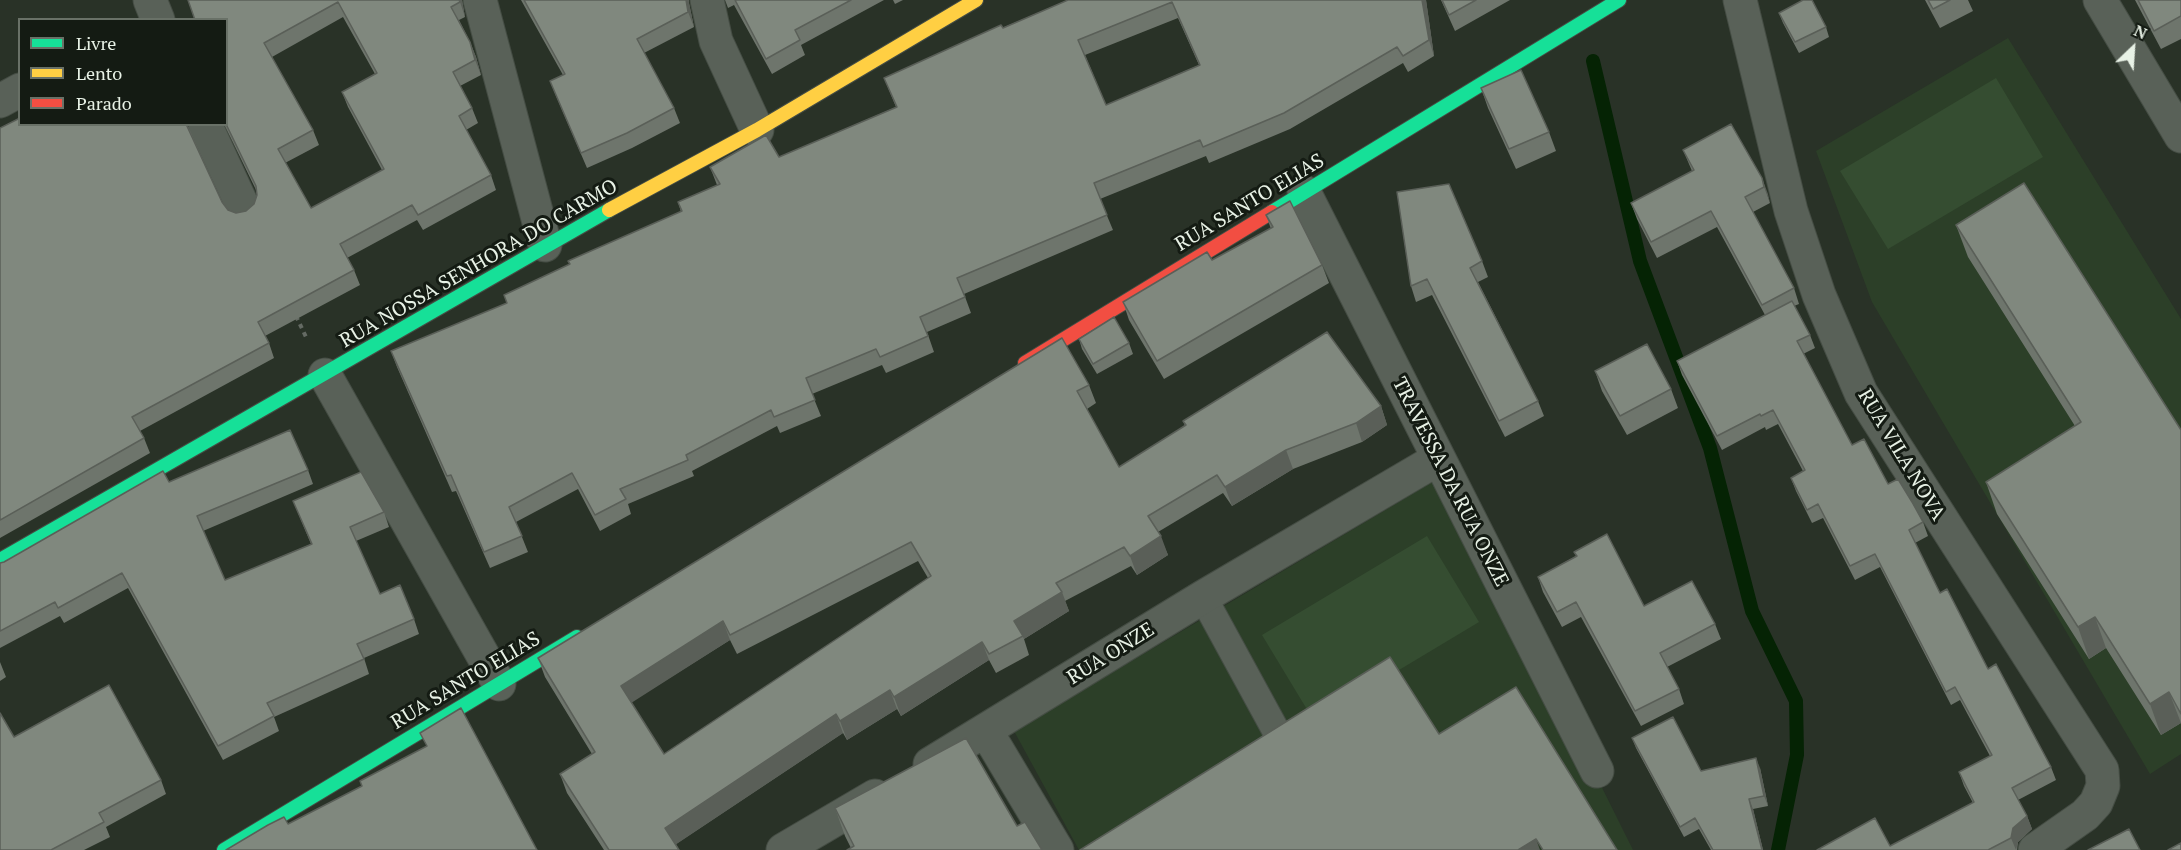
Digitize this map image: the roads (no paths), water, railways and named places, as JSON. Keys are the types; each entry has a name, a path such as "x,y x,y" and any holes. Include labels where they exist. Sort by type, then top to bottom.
{"main road":[{"name":"RUA NOSSA SENHORA DO CARMO","path":"0,560 325,375 545,245 757,130 976,0"},
{"name":"RUA SANTO ELIAS","path":"1008,373 1619,0"},
{"name":"RUA SANTO ELIAS","path":"224,850 591,628"}],"street":[{"path":"480,0 545,245"},
{"path":"707,0 716,41 757,130"},
{"name":"RUA VILA NOVA","path":"1740,0 1791,211 1819,295 1862,393 2102,770 2103,786 2096,803 2085,816 2035,850"},
{"path":"2100,0 2172,100 2181,136"},
{"path":"0,101 18,91"},
{"path":"206,126 244,209"},
{"name":"TRAVESSA DA RUA ONZE","path":"1304,192 1597,771"},
{"path":"325,375 499,684"},
{"name":"RUA ONZE","path":"783,850 986,731 1203,597 1438,459"},
{"path":"986,731 1057,850"}],"lane":[{"path":"1203,597 1275,729"}],"waterway":[{"path":"1593,61 1640,261 1710,448 1752,611 1796,701 1797,755 1778,850"}]}
